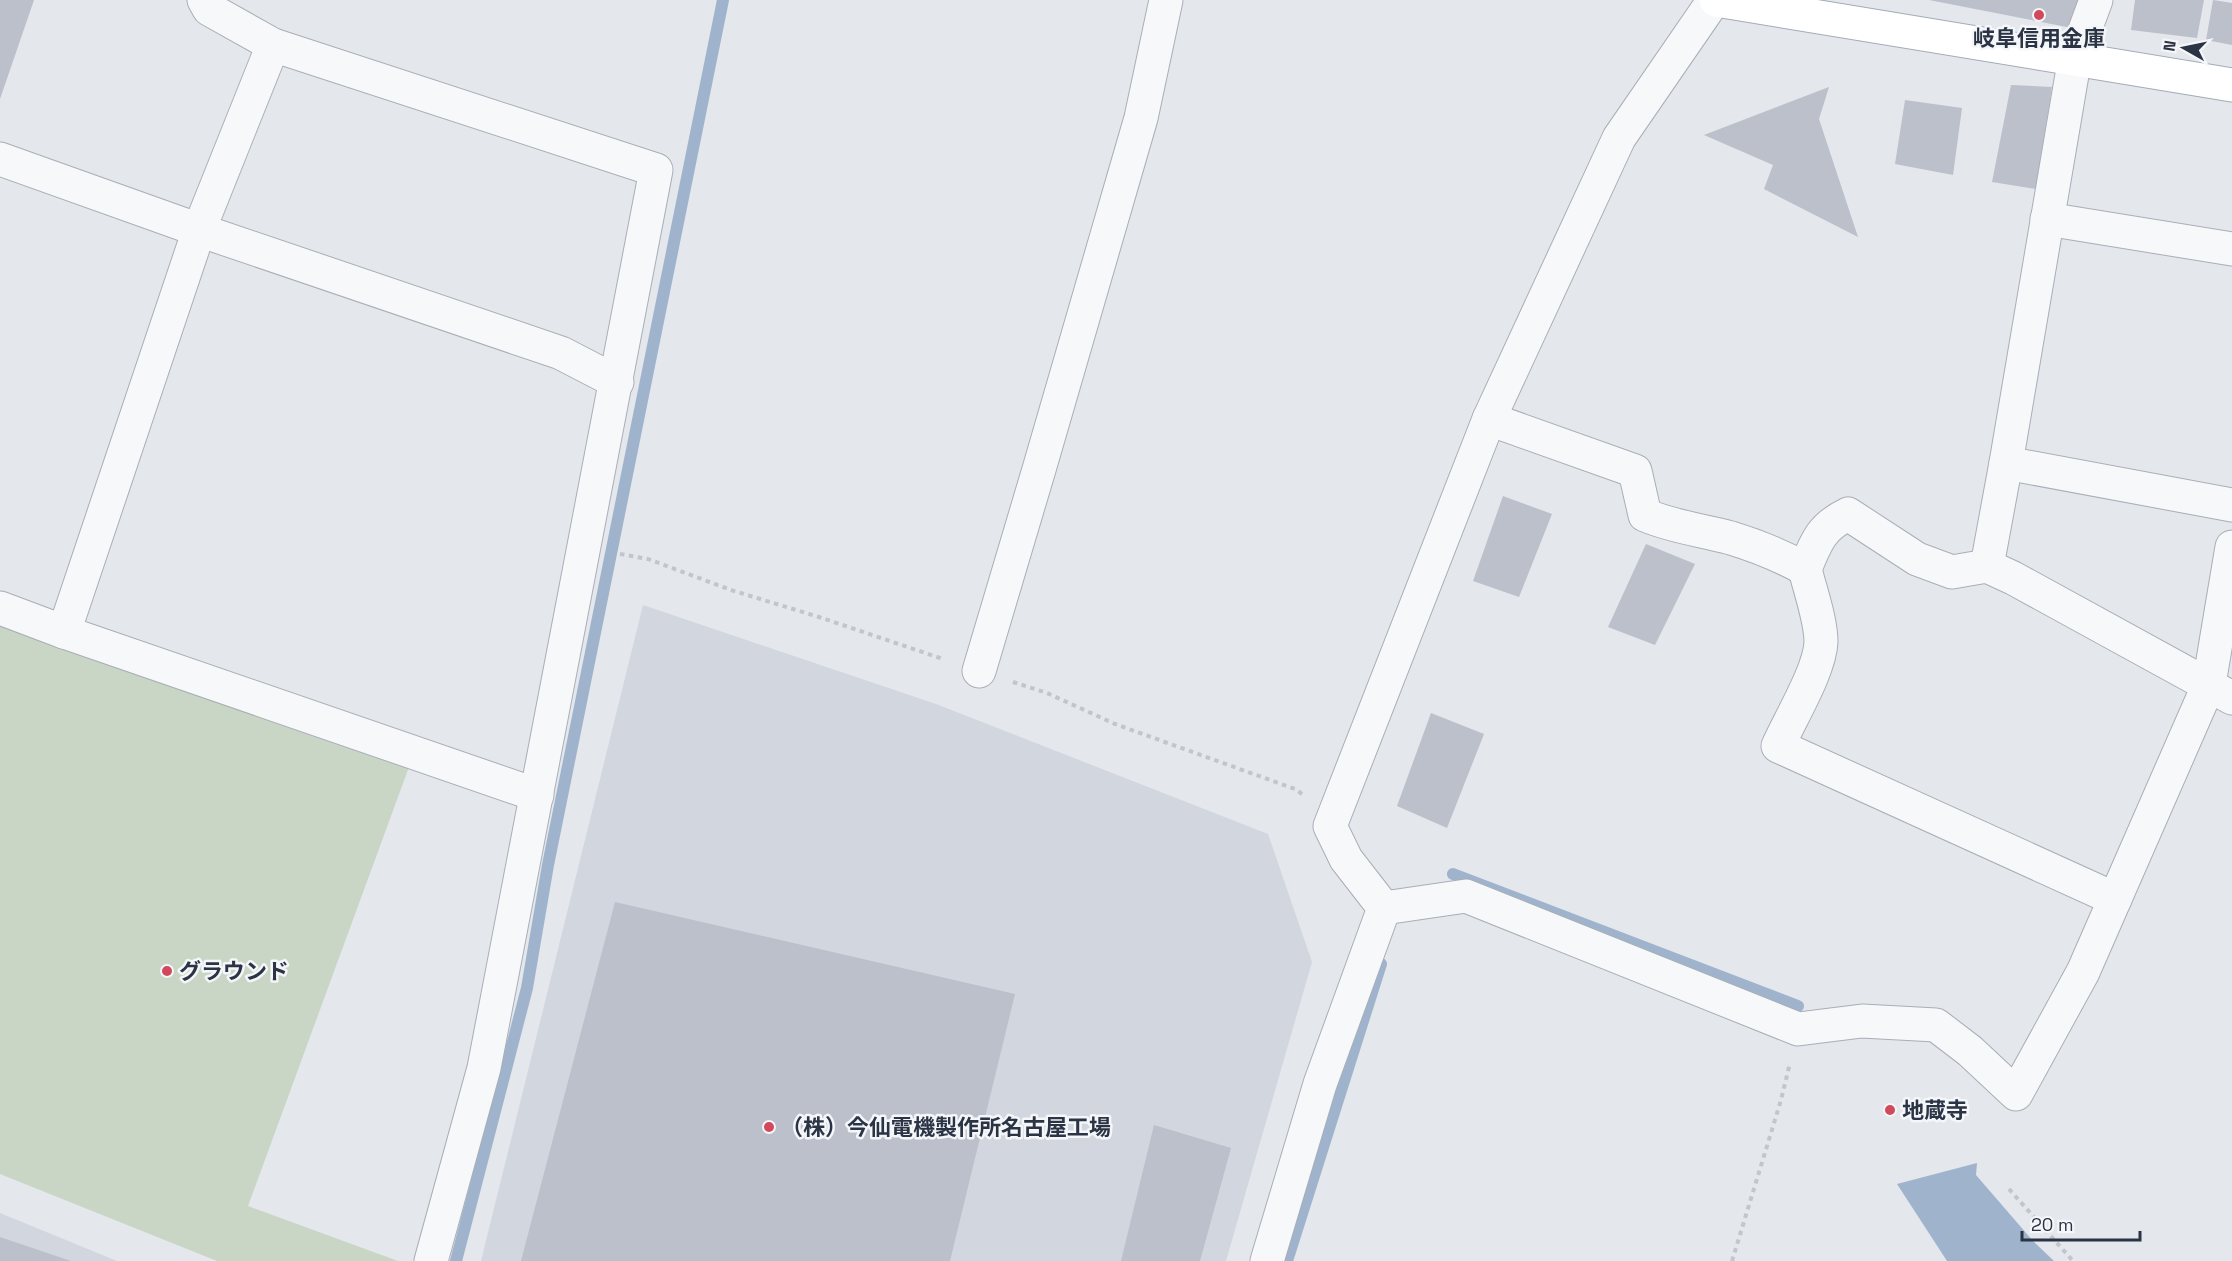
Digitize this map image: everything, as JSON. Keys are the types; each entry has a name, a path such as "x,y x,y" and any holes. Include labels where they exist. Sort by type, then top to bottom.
{"main road":[{"path":"1715,0 2232,84"}],"street":[{"path":"204,0 209,9 273,45 656,170 484,1068 431,1261"},
{"path":"979,671 1141,118 1166,0"},
{"path":"1384,908 1346,859 1330,825 1490,419 1619,138 1715,0"},
{"path":"1987,566 2074,57 2096,0"},
{"path":"64,632 199,230 273,45"},
{"path":"0,159 199,230 561,353 617,382"},
{"path":"2047,219 2232,249"},
{"path":"1490,419 1635,471 1645,515 1666,524 1731,538 1786,558 1811,555"},
{"path":"2006,462 2232,505"},
{"path":"2115,899 1778,746 1808,684 1819,654 1821,641 1811,555 1832,522 1848,514 1917,559 1952,572 1987,566 2013,578 2220,691"},
{"path":"1384,908 1466,896 1798,1029 1862,1021 1936,1025 1970,1051 2016,1094 2083,972 2115,899 2220,691 2232,547"},
{"path":"0,608 537,795"},
{"path":"1267,1261 1320,1084 1384,908"}],"path":[{"path":"1732,1261 1781,1100 1798,1029"},
{"path":"2009,1189 2073,1261"}],"shaded area":[{"path":"643,605 936,704 1268,834 1312,962 1226,1261 481,1261"},
{"path":"0,1213 117,1261 0,1261"}],"green space":[{"name":"グラウンド","path":"0,621 409,767 248,1206 398,1261 217,1261 0,1174"}],"water":[{"path":"1977,1163 1976,1175 2033,1241 2054,1261 1947,1261 1897,1184"}],"building":[{"path":"0,0 34,0 0,99"},
{"name":"岐阜信用金庫","path":"1929,0 2082,0 2072,28"},
{"path":"2135,0 2204,0 2197,38 2131,30"},
{"path":"2213,0 2232,3 2232,45 2206,40"},
{"path":"2011,85 2052,87 2036,189 1992,182"},
{"path":"1829,87 1819,119 1858,237 1764,189 1773,165 1704,135"},
{"path":"1905,100 1962,108 1953,175 1895,164"},
{"path":"1503,496 1552,514 1519,597 1473,581"},
{"path":"1646,544 1695,564 1655,645 1608,627"},
{"path":"1431,713 1484,734 1447,828 1397,806"},
{"name":"（株）今仙電機製作所名古屋工場","path":"615,902 1015,994 950,1261 521,1261"},
{"path":"1154,1125 1231,1148 1200,1261 1121,1261"},
{"path":"0,1237 71,1261 0,1261"}],"waterway":[{"path":"456,1261 527,988 548,865 723,0"},
{"path":"1453,874 1798,1006"},
{"path":"1287,1261 1381,964"}],"place":[{"name":"岐阜信用金庫","path":"2039,15"},
{"name":"グラウンド","path":"167,971"},
{"name":"地蔵寺","path":"1890,1110"},
{"name":"（株）今仙電機製作所名古屋工場","path":"769,1127"}]}
